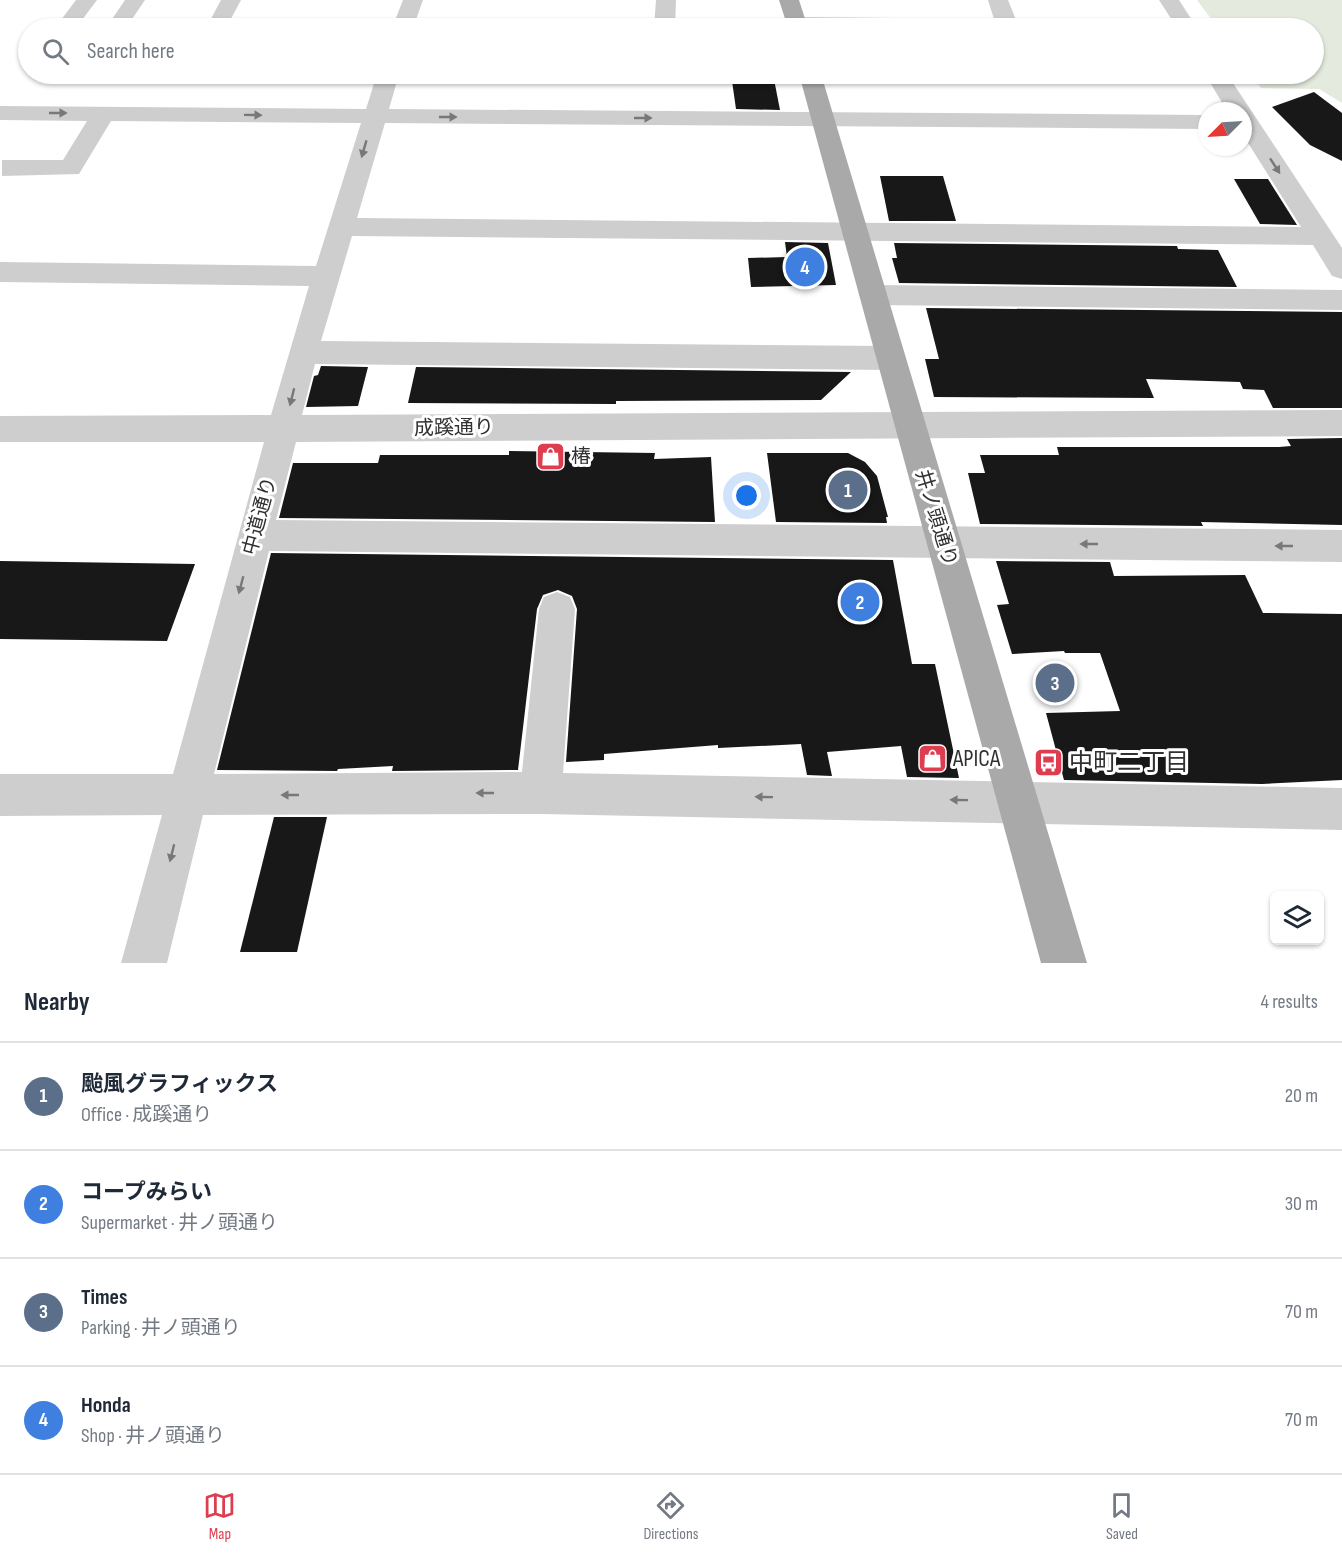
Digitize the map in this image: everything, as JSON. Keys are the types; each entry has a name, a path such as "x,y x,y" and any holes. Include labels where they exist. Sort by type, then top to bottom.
{"main road":[{"path":"789,0 795,18"},
{"name":"井ノ頭通り","path":"813,84 907,423 945,544 1064,963"}],"street":[{"path":"73,18 87,0"},
{"path":"123,18 135,0"},
{"path":"221,18 231,0"},
{"path":"407,18 413,0"},
{"path":"665,18 666,0"},
{"path":"998,0 1004,18"},
{"path":"1169,0 1181,18"},
{"name":"中道通り","path":"144,963 303,352 385,84"},
{"path":"1221,84 1233,102"},
{"path":"0,113 1198,122"},
{"path":"1,169 70,168 103,114"},
{"path":"1252,132 1342,269"},
{"path":"342,227 1320,236"},
{"path":"0,272 326,276"},
{"path":"873,295 1342,300"},
{"path":"303,352 889,358"},
{"name":"成蹊通り","path":"0,429 284,430 907,423 1342,423"},
{"path":"255,535 945,544 1342,546"},
{"path":"541,793 557,609"},
{"path":"0,795 541,793 1342,808"}],"shaded area":[{"path":"1197,0 1342,0 1342,103 1319,89 1261,88 1258,84 1324,84 1324,18 1210,18"}],"building":[{"path":"732,84 775,84 780,110 736,109"},
{"path":"1314,92 1342,113 1342,161 1310,145 1272,107"},
{"path":"880,176 943,176 956,221 889,221"},
{"path":"1234,179 1268,179 1297,225 1260,224"},
{"path":"785,242 828,243 836,285 751,287 748,258 787,257"},
{"path":"894,243 1177,246 1178,249 1218,250 1237,287 899,283 892,258 897,258"},
{"path":"926,308 1342,312 1342,408 1273,408 1264,390 1243,389 1240,382 1146,379 1154,398 934,397 925,359 939,359"},
{"path":"321,366 368,367 358,406 306,407 314,376 318,375"},
{"path":"416,367 851,372 821,400 616,401 616,404 408,403"},
{"path":"1342,438 1342,525 1201,522 1203,526 980,524 968,473 985,473 980,455 1059,455 1057,447 1279,447 1291,446 1287,439"},
{"path":"509,451 655,453 654,459 711,457 715,522 279,518 293,463 378,463 380,455 509,455"},
{"path":"767,453 848,453 865,462 877,476 888,517 886,517 887,523 776,522"},
{"path":"271,553 893,560 912,664 935,664 959,778 907,777 901,746 827,752 832,776 807,775 801,744 718,748 718,745 604,754 604,760 566,762 577,609 572,596 558,590 543,595 537,609 518,770 392,771 393,766 338,769 337,771 217,770"},
{"path":"0,561 195,564 167,641 0,639"},
{"path":"996,561 1110,562 1114,576 1245,575 1263,613 1342,614 1342,780 1262,784 1064,780 1046,713 1120,711 1100,653 1065,653 1064,651 1012,654 997,605 1009,604"},
{"path":"274,817 327,817 297,952 240,952"}],"place":[{"name":"Honda","path":"805,267"},
{"name":"椿","path":"550,457"},
{"name":"颱風グラフィックス","path":"848,490"},
{"name":"コープみらい","path":"860,602"},
{"name":"Times","path":"1055,683"},
{"name":"APICA","path":"932,758"},
{"name":"中町二丁目","path":"1048,762"}]}
